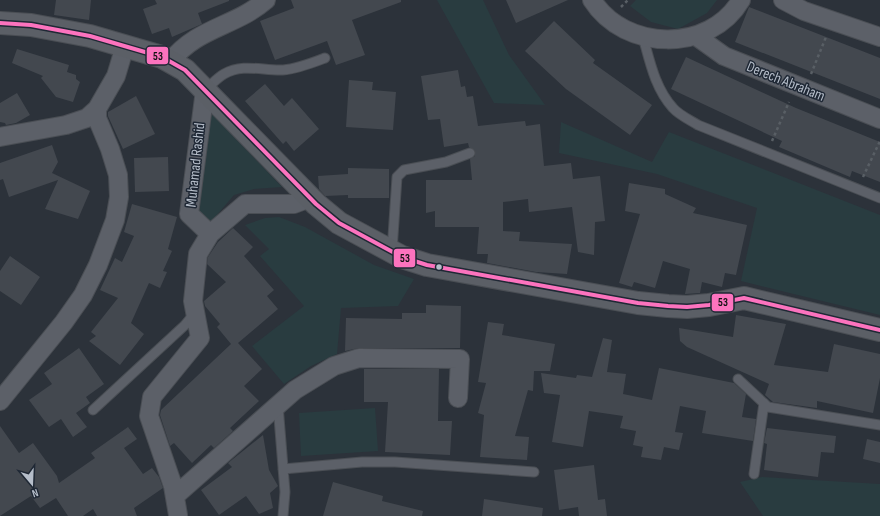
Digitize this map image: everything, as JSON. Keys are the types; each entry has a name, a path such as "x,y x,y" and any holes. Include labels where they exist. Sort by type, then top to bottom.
{"street":[{"path":"170,62 180,49 201,34 255,9 266,0"},
{"path":"592,0 596,6 616,24 643,37 669,41 696,36 717,26 735,10 741,0"},
{"path":"783,0 804,11 880,37"},
{"path":"0,23 61,30 125,46 162,57 185,70 310,198 339,222 402,257 427,265 638,303 687,307 744,298 880,330"},
{"name":"Derech Abraham","path":"696,36 724,56 880,119"},
{"path":"0,137 66,125 87,118 97,109 116,76 125,46"},
{"name":"Muhamad Rashid","path":"205,90 189,214 210,234"},
{"path":"0,401 64,322 83,295 98,266 115,220 119,197 118,175 110,149 97,118 97,109"},
{"path":"178,516 175,496 149,416 152,397 200,338 193,301 198,254 210,234 245,204 294,204 310,198"},
{"path":"175,496 295,390 334,366 359,358 460,359 458,398"}],"lane":[{"path":"643,37 652,73 661,92 674,109 698,125 880,198"},
{"path":"205,90 224,74 237,69 283,70 302,66 325,58"},
{"path":"392,251 398,177 404,170 446,162 470,152"},
{"path":"93,410 185,325 195,312"},
{"path":"738,379 768,407 880,425"},
{"path":"754,474 764,403"},
{"path":"278,405 285,492 283,516"},
{"path":"283,469 362,462 395,462 534,472"}],"path":[{"path":"767,152 801,87 832,20"},
{"path":"858,189 880,141"}],"green space":[{"path":"437,0 483,0 509,55 545,105 494,103"},
{"path":"636,0 717,0 707,13 678,29 651,22 630,6"},
{"path":"212,114 282,187 254,189 234,195 210,223 200,213 196,204"},
{"path":"561,122 652,162 669,132 880,215 880,315 741,281 757,208 657,174 559,153"},
{"path":"279,217 305,227 374,265 414,279 398,306 341,308 337,354 311,366 284,384 252,346 304,306 260,256 269,249 245,225 265,218"},
{"path":"375,408 378,451 301,456 299,413"},
{"path":"762,477 880,484 880,516 763,516 740,482"}],"building":[{"path":"56,0 91,0 89,20 54,15"},
{"path":"155,0 229,1 198,13 202,24 172,37 169,28 152,34 143,9 157,4"},
{"path":"291,0 401,0 401,2 352,20 365,55 336,65 327,41 275,60 260,21 294,8"},
{"path":"506,0 568,0 516,23"},
{"path":"749,7 880,58 880,99 735,42"},
{"path":"554,21 595,60 593,63 652,105 630,135 566,89 525,51"},
{"path":"17,49 69,65 67,72 76,75 76,79 80,82 73,102 56,97 41,78 43,76 12,63"},
{"path":"686,57 796,108 880,142 880,182 852,171 850,177 779,147 782,141 671,89"},
{"path":"458,70 461,87 465,86 467,97 473,96 478,126 525,121 526,126 540,124 544,166 571,163 573,179 600,176 605,221 595,222 594,255 578,252 572,207 529,212 528,199 503,202 503,231 520,232 519,241 572,244 567,274 536,272 487,263 488,254 477,254 479,227 435,227 435,211 426,213 426,180 472,180 470,159 475,156 475,151 469,147 468,143 444,147 440,119 428,120 421,76"},
{"path":"349,80 373,82 372,90 396,92 393,130 346,127"},
{"path":"265,84 284,106 292,98 319,129 294,151 286,141 283,144 245,101"},
{"path":"17,93 30,115 16,123 6,125 5,123 0,122 0,103"},
{"path":"136,96 155,134 123,149 108,116 108,112"},
{"path":"52,145 58,162 52,173 90,191 78,219 45,209 58,180 9,197 3,179 0,180 0,163"},
{"path":"168,157 169,191 135,192 134,158"},
{"path":"348,168 389,169 389,198 348,198 348,195 325,196 319,189 318,176 348,174"},
{"path":"629,183 665,189 665,194 696,208 693,213 747,225 736,275 725,273 722,287 702,282 700,293 685,294 690,269 663,261 655,288 634,282 632,287 619,283 640,214 625,211"},
{"path":"132,204 177,217 168,249 172,251 163,271 167,272 160,288 149,283 131,323 144,334 120,365 89,341 96,336 91,332 118,298 100,290 115,258 122,262 134,236 124,232"},
{"path":"233,228 253,247 244,256 274,290 267,296 278,309 238,343 262,369 244,386 259,401 230,428 233,431 214,448 211,445 192,463 174,443 170,446 160,415 161,410 231,344 217,327 220,324 205,306 204,301 226,282 207,264 208,257 218,242"},
{"path":"10,256 40,277 21,305 0,291 0,271"},
{"path":"426,305 461,306 460,348 359,348 345,351 346,318 402,319 402,313 426,313"},
{"path":"736,315 786,324 774,365 828,372 834,344 880,354 880,378 873,413 817,401 817,408 773,402 765,395 769,384 687,347 680,341 679,328 733,337"},
{"path":"488,322 504,324 502,335 555,344 550,371 534,371 533,391 528,390 515,436 529,437 527,460 480,457 484,415 478,413 486,383 478,382"},
{"path":"603,338 612,340 607,372 626,374 623,394 652,400 659,368 734,383 746,394 742,417 756,419 753,441 702,433 706,411 680,406 675,432 683,433 679,450 664,447 661,460 641,457 643,447 633,445 636,431 620,428 623,416 589,411 583,447 552,442 560,395 544,393 541,373 576,378 577,375 592,377"},
{"path":"79,348 104,384 86,397 90,403 76,413 87,427 73,437 61,419 49,427 29,400 52,384 44,373"},
{"path":"364,369 439,369 438,421 452,421 450,455 385,452 388,402 364,402"},
{"path":"0,426 19,453 33,443 57,476 59,483 95,458 91,453 128,427 137,439 124,448 143,474 152,468 159,477 163,488 134,508 137,516 97,516 93,509 83,516 68,516 56,498 40,508 31,496 0,516"},
{"path":"767,428 836,436 834,453 821,452 818,477 764,470 767,444 764,443"},
{"path":"263,435 269,470 278,486 270,493 273,508 259,514 246,496 219,515 201,490 232,467 228,463"},
{"path":"867,439 880,442 880,463 863,459"},
{"path":"594,465 598,500 605,499 607,516 579,516 578,507 559,510 554,470"},
{"path":"333,482 383,496 382,501 423,511 422,516 323,516"},
{"path":"484,499 543,508 542,516 482,516"}],"transit line":[{"name":"53","path":"0,23 31,25 90,36 162,57 185,70 316,204 339,223 402,257 427,265 638,303 687,307 709,305 744,298 880,330"}]}
